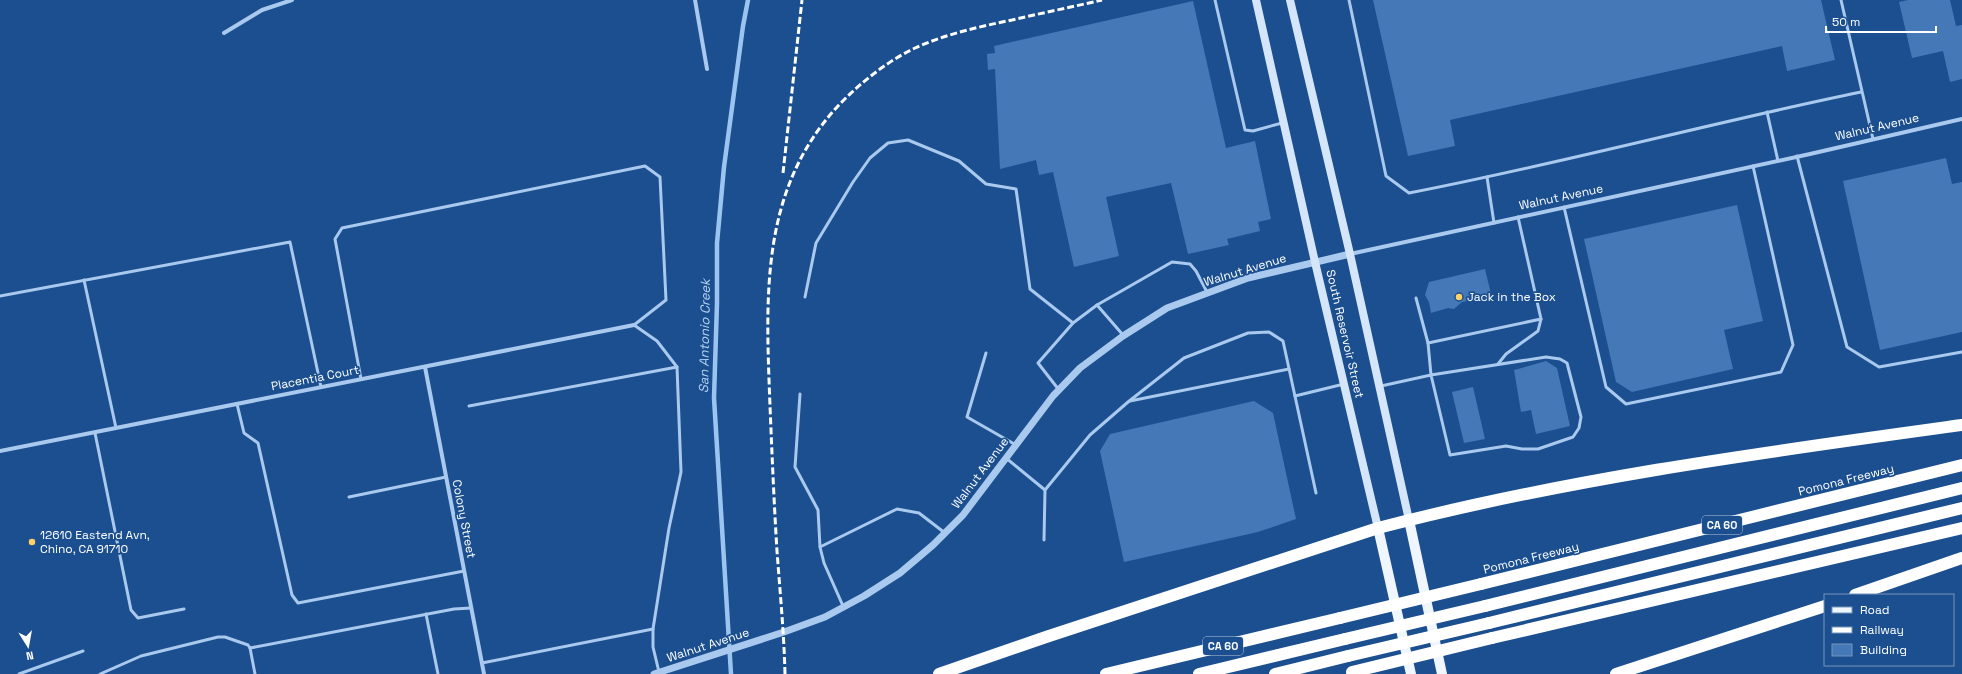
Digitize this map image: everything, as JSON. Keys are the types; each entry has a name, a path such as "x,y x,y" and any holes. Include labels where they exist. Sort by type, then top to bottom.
{"highway":[{"path":"939,674 1046,637 1378,528 1409,520 1516,495 1666,467 1962,425"},
{"name":"Pomona Freeway","path":"1106,674 1481,584 1962,465"},
{"path":"1199,674 1485,606 1962,488"},
{"path":"1276,674 1962,508"},
{"path":"1348,673 1962,528"},
{"path":"1858,594 1962,558"},
{"path":"1616,674 1824,606"}],"main road":[{"name":"South Reservoir Street","path":"1256,0 1315,262 1411,674"},
{"name":"South Reservoir Street","path":"1290,0 1380,386 1442,674"}],"street":[{"path":"224,33 262,10 292,0"},
{"path":"695,0 708,69"},
{"name":"Walnut Avenue","path":"656,673 791,630 844,608 900,573 963,515 1059,390 1080,368 1124,335 1167,308 1248,278 1315,262 1778,161 1962,119"},
{"name":"Placentia Court","path":"0,451 634,325"},
{"name":"Colony Street","path":"425,367 484,674"}],"lane":[{"path":"1215,0 1244,130 1253,131 1284,122"},
{"path":"1349,0 1386,176 1409,193 1487,177 1767,112 1862,92"},
{"path":"1841,0 1873,139"},
{"path":"1767,112 1778,161"},
{"path":"805,297 816,243 853,182 870,158 888,142 908,140 959,160 986,184 1016,189 1030,289 1073,323"},
{"path":"1797,156 1847,347 1879,367 1962,352"},
{"path":"361,379 335,239 342,228 645,166 660,177 666,300 634,325 657,340 677,367 681,472 669,528 654,629 652,647 656,673"},
{"path":"1564,207 1606,387 1626,404 1781,372 1792,345 1752,166"},
{"path":"1487,177 1494,223"},
{"path":"1498,364 1506,354 1538,331 1540,319 1518,217"},
{"path":"0,296 290,242 321,388"},
{"path":"1059,390 1038,363 1073,323 1097,305 1172,262 1190,264 1196,271 1207,292"},
{"path":"84,280 116,428"},
{"path":"1380,386 1431,375 1498,364 1546,357 1560,358 1567,363 1581,417 1579,428 1573,437 1538,449 1522,449 1506,446 1450,455 1431,375 1428,343 1416,298"},
{"path":"1097,305 1124,335"},
{"path":"1428,343 1540,319"},
{"path":"1044,540 1045,490 1090,435 1128,402 1184,358 1248,333 1269,332 1282,341 1316,493"},
{"path":"986,353 967,417 1016,445"},
{"path":"469,406 677,367"},
{"path":"1128,402 1289,369"},
{"path":"1295,396 1344,384"},
{"path":"800,394 794,467 818,510 820,547 824,564 844,608"},
{"path":"236,404 244,433 258,443 292,595 298,603 464,571"},
{"path":"95,432 131,610 138,618 184,609"},
{"path":"1006,458 1045,490"},
{"path":"349,497 446,477"},
{"path":"820,547 897,509 919,513 945,533"},
{"path":"250,648 426,614 454,609 471,608"},
{"path":"426,614 438,674"},
{"path":"482,663 654,629"},
{"path":"100,674 141,656 218,637 225,637 245,643 250,648 255,674"},
{"path":"19,674 83,651"}],"building":[{"path":"1373,0 1821,0 1835,60 1787,71 1782,46 1450,120 1455,146 1408,156"},
{"path":"1908,0 1950,0 1956,26 1962,25 1962,79 1950,82 1943,51 1912,58 1899,2"},
{"path":"1193,1 1226,148 1255,141 1271,219 1258,222 1260,231 1227,239 1229,245 1188,254 1171,183 1106,197 1119,256 1074,267 1053,172 1039,175 1036,160 1000,169 995,69 988,70 987,54 995,53 994,46"},
{"path":"1946,158 1952,184 1962,182 1962,332 1880,350 1843,181"},
{"path":"1737,205 1763,321 1724,330 1733,369 1632,392 1616,382 1584,239"},
{"path":"1485,269 1491,294 1487,298 1462,302 1454,309 1448,308 1431,313 1429,302 1425,295 1429,282"},
{"path":"1546,361 1557,368 1570,426 1536,434 1531,410 1521,412 1514,370"},
{"path":"1473,387 1485,439 1464,443 1452,392"},
{"path":"1254,401 1273,413 1296,519 1258,532 1124,562 1100,451 1110,434"}],"waterway":[{"name":"San Antonio Creek","path":"731,674 714,398 717,243 724,167 743,26 748,0"}],"railway":[{"path":"783,173 802,0"},
{"path":"785,674 774,497 768,326 769,286 773,248 781,210 793,174 812,139 838,106 855,89 874,74 904,54 927,43 962,31 1102,0"}],"place":[{"name":"Jack in the Box","path":"1459,297"},
{"name":"12610 Eastend Avn, Chino, CA 91710","path":"32,542"}]}
